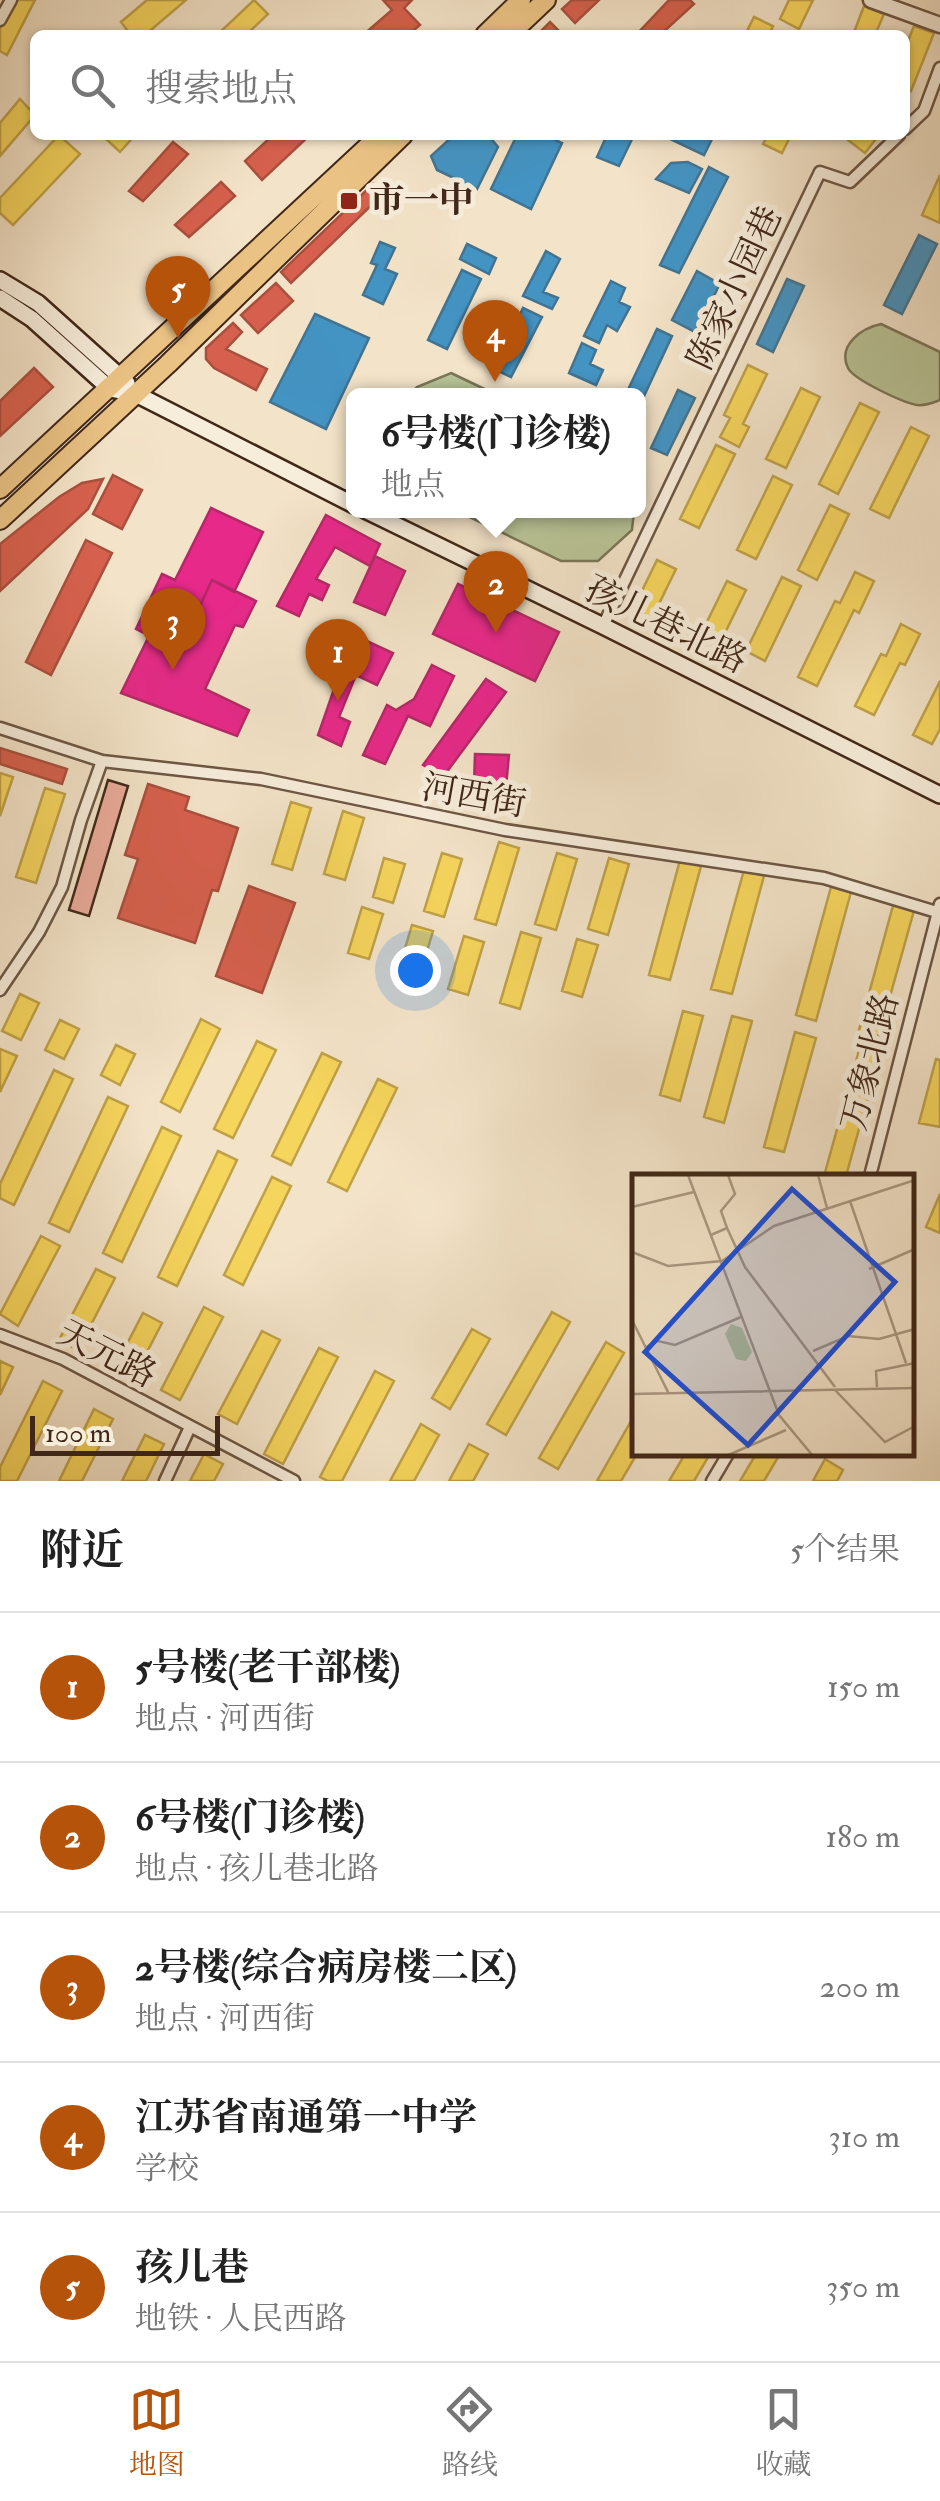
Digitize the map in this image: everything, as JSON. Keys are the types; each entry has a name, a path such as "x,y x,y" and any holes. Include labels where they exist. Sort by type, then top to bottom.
{"main road":[{"path":"490,30 522,0"},
{"path":"513,30 546,0"},
{"path":"0,489 375,140"},
{"path":"0,520 398,140"},
{"path":"0,280 38,303 116,383"},
{"path":"0,298 116,383 346,501"},
{"name":"孩儿巷北路","path":"381,518 940,796"}],"street":[{"path":"0,20 11,0"},
{"path":"871,0 940,25"},
{"path":"910,124 924,111 940,68"},
{"name":"陈家小园巷","path":"603,626 820,172 850,182 894,140"},
{"name":"河西街","path":"0,728 102,761 261,779 455,822 824,878 939,910"},
{"path":"0,990 39,932 62,886 102,761"},
{"name":"万象北路","path":"870,1174 939,910"},
{"name":"天元路","path":"0,1335 62,1359 294,1481"},
{"path":"165,1481 190,1427"},
{"path":"712,1481 727,1456"}],"green space":[{"path":"881,324 940,352 940,400 923,405 911,403 869,384 848,368 846,352 853,339"},
{"path":"451,373 482,388 416,388"},
{"path":"472,518 633,518 632,530 598,561 561,561"}],"building: 住宅":[{"path":"12,0 35,0 7,55 0,51 0,23"},
{"path":"147,0 186,0 151,30 127,30 121,22"},
{"path":"254,0 268,14 251,30 222,30"},
{"path":"789,0 813,0 799,29 780,19"},
{"path":"864,6 884,14 877,30 855,30"},
{"path":"754,17 773,26 771,30 748,30"},
{"path":"914,26 934,33 911,91 910,90 910,36"},
{"path":"20,99 30,110 30,121 0,156 0,123"},
{"path":"54,140 65,140 80,154 13,225 0,213 0,198"},
{"path":"107,140 131,140 120,152"},
{"path":"765,140 788,140 782,153 763,144"},
{"path":"848,140 875,140 865,153"},
{"path":"940,175 940,223 922,215"},
{"path":"748,365 767,374 743,424 749,427 739,447 720,437 730,418 724,415"},
{"path":"801,388 820,397 786,468 766,459"},
{"path":"860,403 879,412 838,494 819,484"},
{"path":"911,427 929,436 889,518 870,509"},
{"path":"716,445 735,454 699,528 680,519"},
{"path":"773,476 792,485 756,559 737,550"},
{"path":"830,505 849,514 817,580 798,570"},
{"path":"657,560 676,569 652,618 633,609"},
{"path":"855,572 874,581 859,613 854,610 817,686 798,677 835,601 840,603"},
{"path":"782,577 801,586 765,661 746,651"},
{"path":"727,581 746,590 722,639 703,630"},
{"path":"901,624 920,634 905,665 900,663 874,715 855,706"},
{"path":"940,681 940,729 932,744 913,735"},
{"path":"0,773 13,777 0,816"},
{"path":"45,788 65,794 36,883 16,877"},
{"path":"291,802 311,808 292,870 272,864"},
{"path":"343,811 364,818 345,880 324,874"},
{"path":"499,842 519,848 496,925 475,919"},
{"path":"442,853 462,859 444,917 424,911"},
{"path":"557,853 577,859 556,930 535,924"},
{"path":"384,858 405,864 393,903 373,897"},
{"path":"609,858 629,864 608,935 588,929"},
{"path":"680,860 701,866 670,980 649,975"},
{"path":"744,870 764,876 732,994 711,989"},
{"path":"831,887 851,892 816,1021 796,1015"},
{"path":"894,902 915,907 879,1036 859,1030"},
{"path":"362,907 383,914 369,959 348,953"},
{"path":"412,925 433,931 418,981 397,975"},
{"path":"521,932 541,938 520,1009 500,1003"},
{"path":"464,936 484,942 468,995 448,989"},
{"path":"577,939 598,945 582,997 562,991"},
{"path":"20,994 39,1003 21,1040 2,1031"},
{"path":"683,1011 703,1016 680,1101 660,1095"},
{"path":"732,1016 752,1021 724,1123 704,1117"},
{"path":"201,1019 220,1029 180,1112 161,1102"},
{"path":"60,1020 79,1029 64,1059 45,1050"},
{"path":"795,1032 816,1038 784,1152 764,1147"},
{"path":"257,1041 276,1050 233,1138 214,1129"},
{"path":"116,1045 135,1054 120,1085 101,1075"},
{"path":"860,1047 880,1053 847,1174 825,1174"},
{"path":"0,1049 17,1056 0,1092"},
{"path":"322,1053 341,1062 291,1165 272,1156"},
{"path":"936,1059 940,1060 940,1127 919,1123"},
{"path":"54,1070 73,1079 14,1205 0,1198 0,1184"},
{"path":"378,1079 397,1088 347,1191 328,1182"},
{"path":"108,1097 128,1106 69,1232 49,1223"},
{"path":"162,1127 181,1136 122,1262 103,1253"},
{"path":"218,1151 237,1160 177,1286 158,1277"},
{"path":"272,1177 291,1186 243,1285 224,1275"},
{"path":"940,1194 940,1233 926,1227"},
{"path":"41,1236 60,1246 18,1326 0,1314"},
{"path":"96,1269 115,1278 78,1350 59,1340"},
{"path":"204,1307 223,1317 180,1400 161,1390"},
{"path":"552,1312 570,1322 506,1435 487,1424"},
{"path":"143,1313 162,1323 132,1381 113,1371"},
{"path":"472,1329 490,1339 450,1409 432,1398"},
{"path":"262,1331 280,1340 237,1424 218,1414"},
{"path":"606,1342 624,1353 558,1469 539,1458"},
{"path":"319,1348 338,1357 283,1464 264,1454"},
{"path":"0,1361 13,1367 0,1395"},
{"path":"375,1371 394,1381 342,1481 328,1481 320,1477"},
{"path":"43,1381 62,1391 17,1481 0,1481 0,1467"},
{"path":"94,1409 113,1419 82,1481 59,1481"},
{"path":"632,1419 632,1456 636,1456 621,1481 597,1481"},
{"path":"421,1424 439,1435 414,1481 390,1481"},
{"path":"145,1435 164,1444 146,1481 122,1481"},
{"path":"469,1444 488,1454 473,1481 449,1481"},
{"path":"204,1454 223,1464 214,1481 190,1481"},
{"path":"684,1456 709,1456 694,1481 669,1481"},
{"path":"755,1456 779,1456 764,1481 740,1481"},
{"path":"825,1459 843,1470 837,1481 813,1481"}],"building: 商业":[{"path":"383,0 412,0 404,8 420,25 414,30 369,30 392,10"},
{"path":"572,0 599,0 575,23 562,9"},
{"path":"669,0 690,0 694,4 665,30 641,30"},
{"path":"550,22 558,30 542,30"},
{"path":"268,140 305,140 262,180 245,161"},
{"path":"173,142 188,154 143,201 129,191"},
{"path":"221,182 235,196 189,237 175,225"},
{"path":"373,184 383,194 291,283 281,272"},
{"path":"276,283 293,301 258,333 241,315"},
{"path":"233,323 242,332 226,349 267,369 256,390 214,368 206,359 206,348"},
{"path":"34,368 53,387 0,436 0,401"},
{"path":"113,475 142,490 122,529 93,514"},
{"path":"103,479 88,509 0,591 0,544 59,497 82,483"},
{"path":"86,540 112,553 51,675 26,662"},
{"path":"0,748 67,769 62,784 0,764"},
{"path":"148,784 189,797 185,810 238,828 218,891 212,890 195,943 118,918 138,859 125,855"},
{"path":"249,886 295,903 262,993 216,976"}],"building: 学校":[{"path":"449,140 492,140 498,147 477,189 437,170 431,156"},
{"path":"515,140 562,143 531,209 491,189"},
{"path":"605,140 632,140 619,166 597,157"},
{"path":"672,140 712,140 704,155"},
{"path":"688,162 702,169 689,193 656,179 671,163"},
{"path":"709,167 728,177 679,273 660,265"},
{"path":"919,235 937,244 902,314 884,305"},
{"path":"380,242 395,248 385,269 397,274 383,304 363,295 377,265 371,263"},
{"path":"467,244 496,258 489,274 460,259"},
{"path":"546,251 560,259 543,292 558,298 552,309 523,296"},
{"path":"462,270 481,279 447,349 428,340"},
{"path":"697,271 720,284 695,332 672,320"},
{"path":"787,279 804,286 773,352 757,344"},
{"path":"611,281 625,288 619,302 630,307 617,331 607,325 599,343 584,336"},
{"path":"523,308 542,317 511,377 494,369"},
{"path":"315,314 369,338 326,429 270,402"},
{"path":"657,329 672,336 646,392 646,388 629,388"},
{"path":"582,343 596,350 590,364 603,370 596,385 569,373"},
{"path":"678,390 695,398 667,455 651,448"}],"building: 医疗":[{"path":"211,508 263,532 234,592 212,580 179,651 136,629 162,574 175,580"},
{"path":"326,515 380,544 370,566 335,547 316,579 329,585 322,600 309,594 299,616 277,606"},
{"path":"375,556 405,571 385,615 354,602"},
{"path":"212,580 256,601 243,627 235,625 205,689 249,710 237,736 121,693 149,636 179,651"},
{"path":"458,584 559,632 535,681 433,634"},
{"path":"358,637 393,653 377,685 356,675 339,717 350,722 341,746 318,735 340,672"},
{"path":"432,665 454,676 430,726 408,716 385,764 363,755 387,705 396,710 414,699"},
{"path":"486,679 506,692 443,777 423,765"},
{"path":"475,754 509,755 506,786 474,785"}],"building: 其他":[{"path":"108,780 128,786 89,916 69,910"}],"place":[{"name":"市一中","path":"349,201"},
{"name":"孩儿巷","path":"178,338"},
{"name":"江苏省南通第一中学","path":"495,382"},
{"name":"6号楼(门诊楼)","path":"496,633"},
{"name":"2号楼(综合病房楼二区)","path":"173,670"},
{"name":"5号楼(老干部楼)","path":"338,701"}]}
